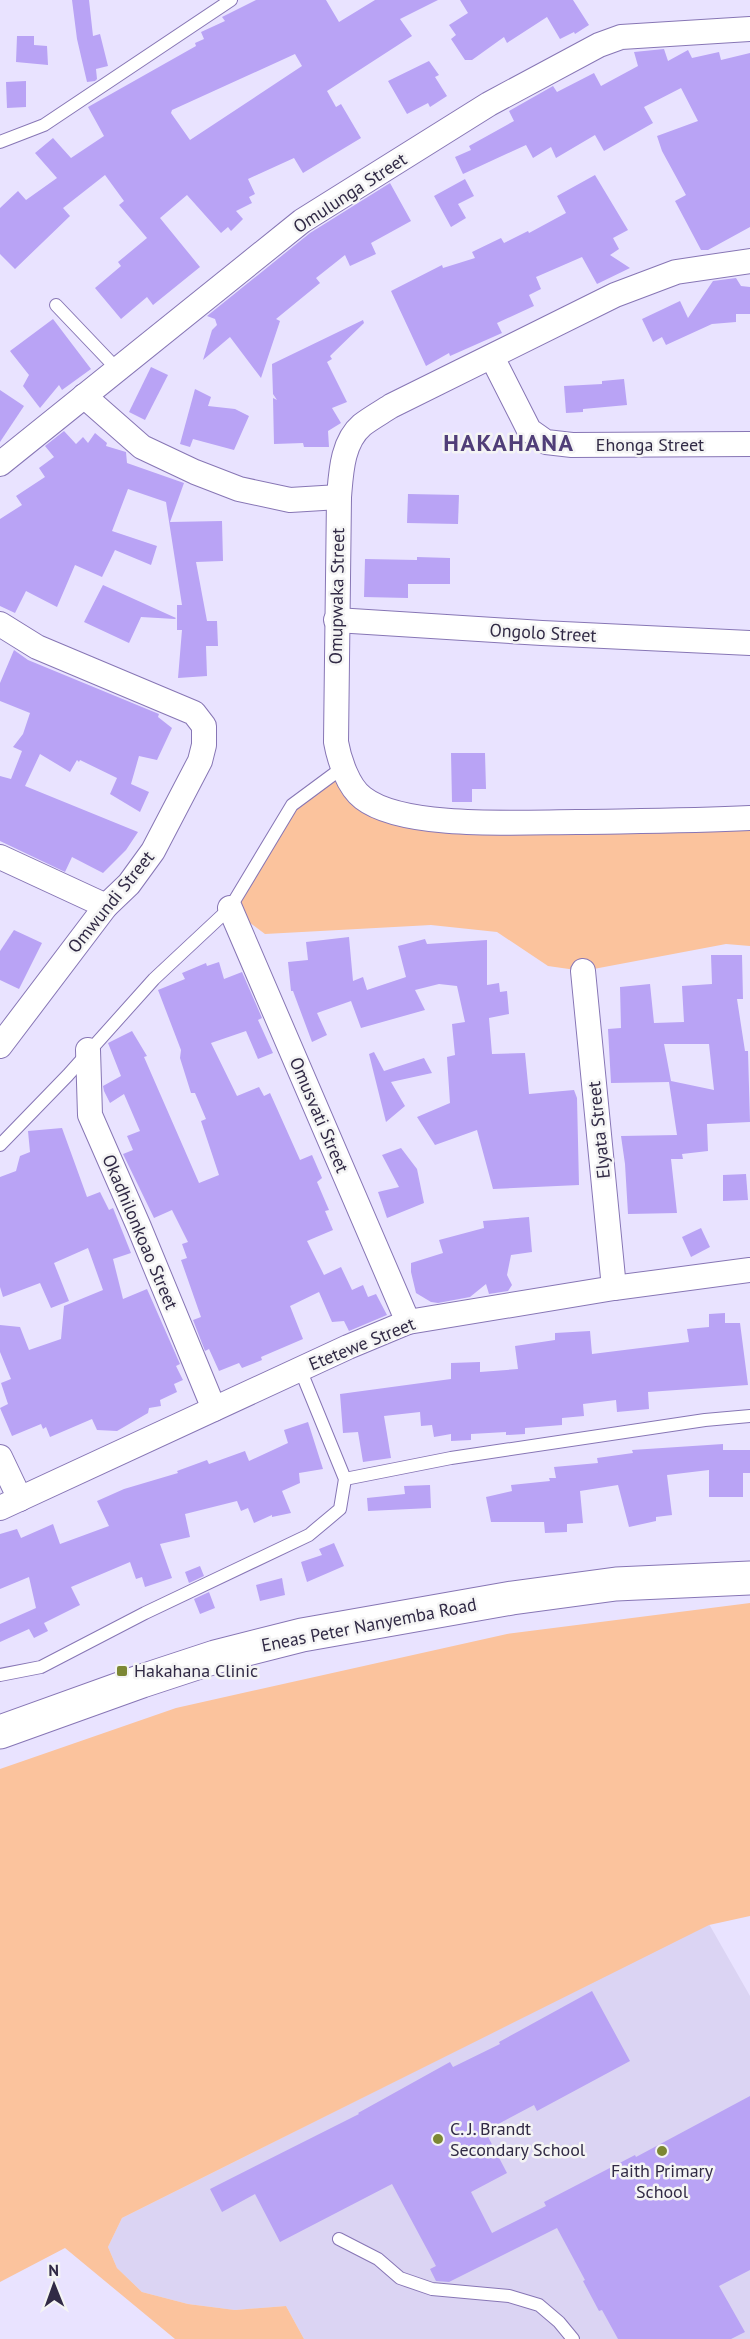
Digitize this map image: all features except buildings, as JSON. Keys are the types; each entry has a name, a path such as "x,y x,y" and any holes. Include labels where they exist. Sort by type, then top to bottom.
{"main road":[{"name":"Eneas Peter Nanyemba Road","path":"8,1723 215,1657 302,1635 512,1598 616,1584 750,1578"}],"street":[{"name":"Omulunga Street","path":"0,464 302,221 489,104 599,45 621,37 750,29"},
{"name":"Omupwaka Street","path":"750,261 676,272 615,295 391,406 361,426 349,444 339,497 336,620 336,742 342,768 361,797 389,812 432,819 486,822 691,821 750,818"},
{"name":"Ehonga Street","path":"492,357 529,430 546,442 572,445 750,444"},
{"path":"84,396 142,447 195,472 239,489 290,500 339,497"},
{"name":"Ongolo Street","path":"336,620 750,643"},
{"name":"Omwundi Street","path":"0,624 38,647 194,713 204,726 204,745 200,761 153,851 129,884 106,906 0,1046"},
{"path":"0,857 106,906"},
{"name":"Omusvati Street","path":"230,908 408,1322"},
{"name":"Elyata Street","path":"583,971 614,1288"},
{"name":"Okadhilonkoao Street","path":"88,1050 90,1115 214,1409"},
{"name":"Etetewe Street","path":"10,1503 300,1369 408,1322 614,1288 750,1270"},
{"path":"0,1457 10,1503"}],"lane":[{"path":"0,142 44,124 231,0"},
{"path":"56,305 117,369"},
{"path":"0,1145 68,1075 154,979 230,908 292,805 342,768"},
{"path":"0,1675 15,1674 41,1667 145,1613 309,1535 340,1509 345,1479 300,1369"},
{"path":"345,1479 451,1458 705,1420 750,1416"},
{"path":"339,2239 378,2259 400,2278 432,2289 509,2296 539,2305 559,2322 573,2339"}],"shaded area":[{"path":"342,768 389,812 750,818 750,946 726,944 583,971 548,966 497,932 431,925 265,934 230,908 292,805"},
{"path":"750,1603 750,1916 709,1925 122,2218 108,2247 117,2268 142,2292 188,2304 235,2310 286,2306 304,2339 175,2339 65,2248 0,2282 0,1769 176,1708 507,1634"},
{"path":"709,1924 750,1996 750,2339 304,2339 286,2306 235,2310 188,2304 142,2292 117,2268 108,2247 122,2218"}],"place":[{"name":"Hakahana Clinic","path":"122,1671"},
{"name":"C. J. Brandt Secondary School","path":"438,2139"},
{"name":"Faith Primary School","path":"662,2151"}],"district":[{"name":"HAKAHANA","path":"509,443"}]}
